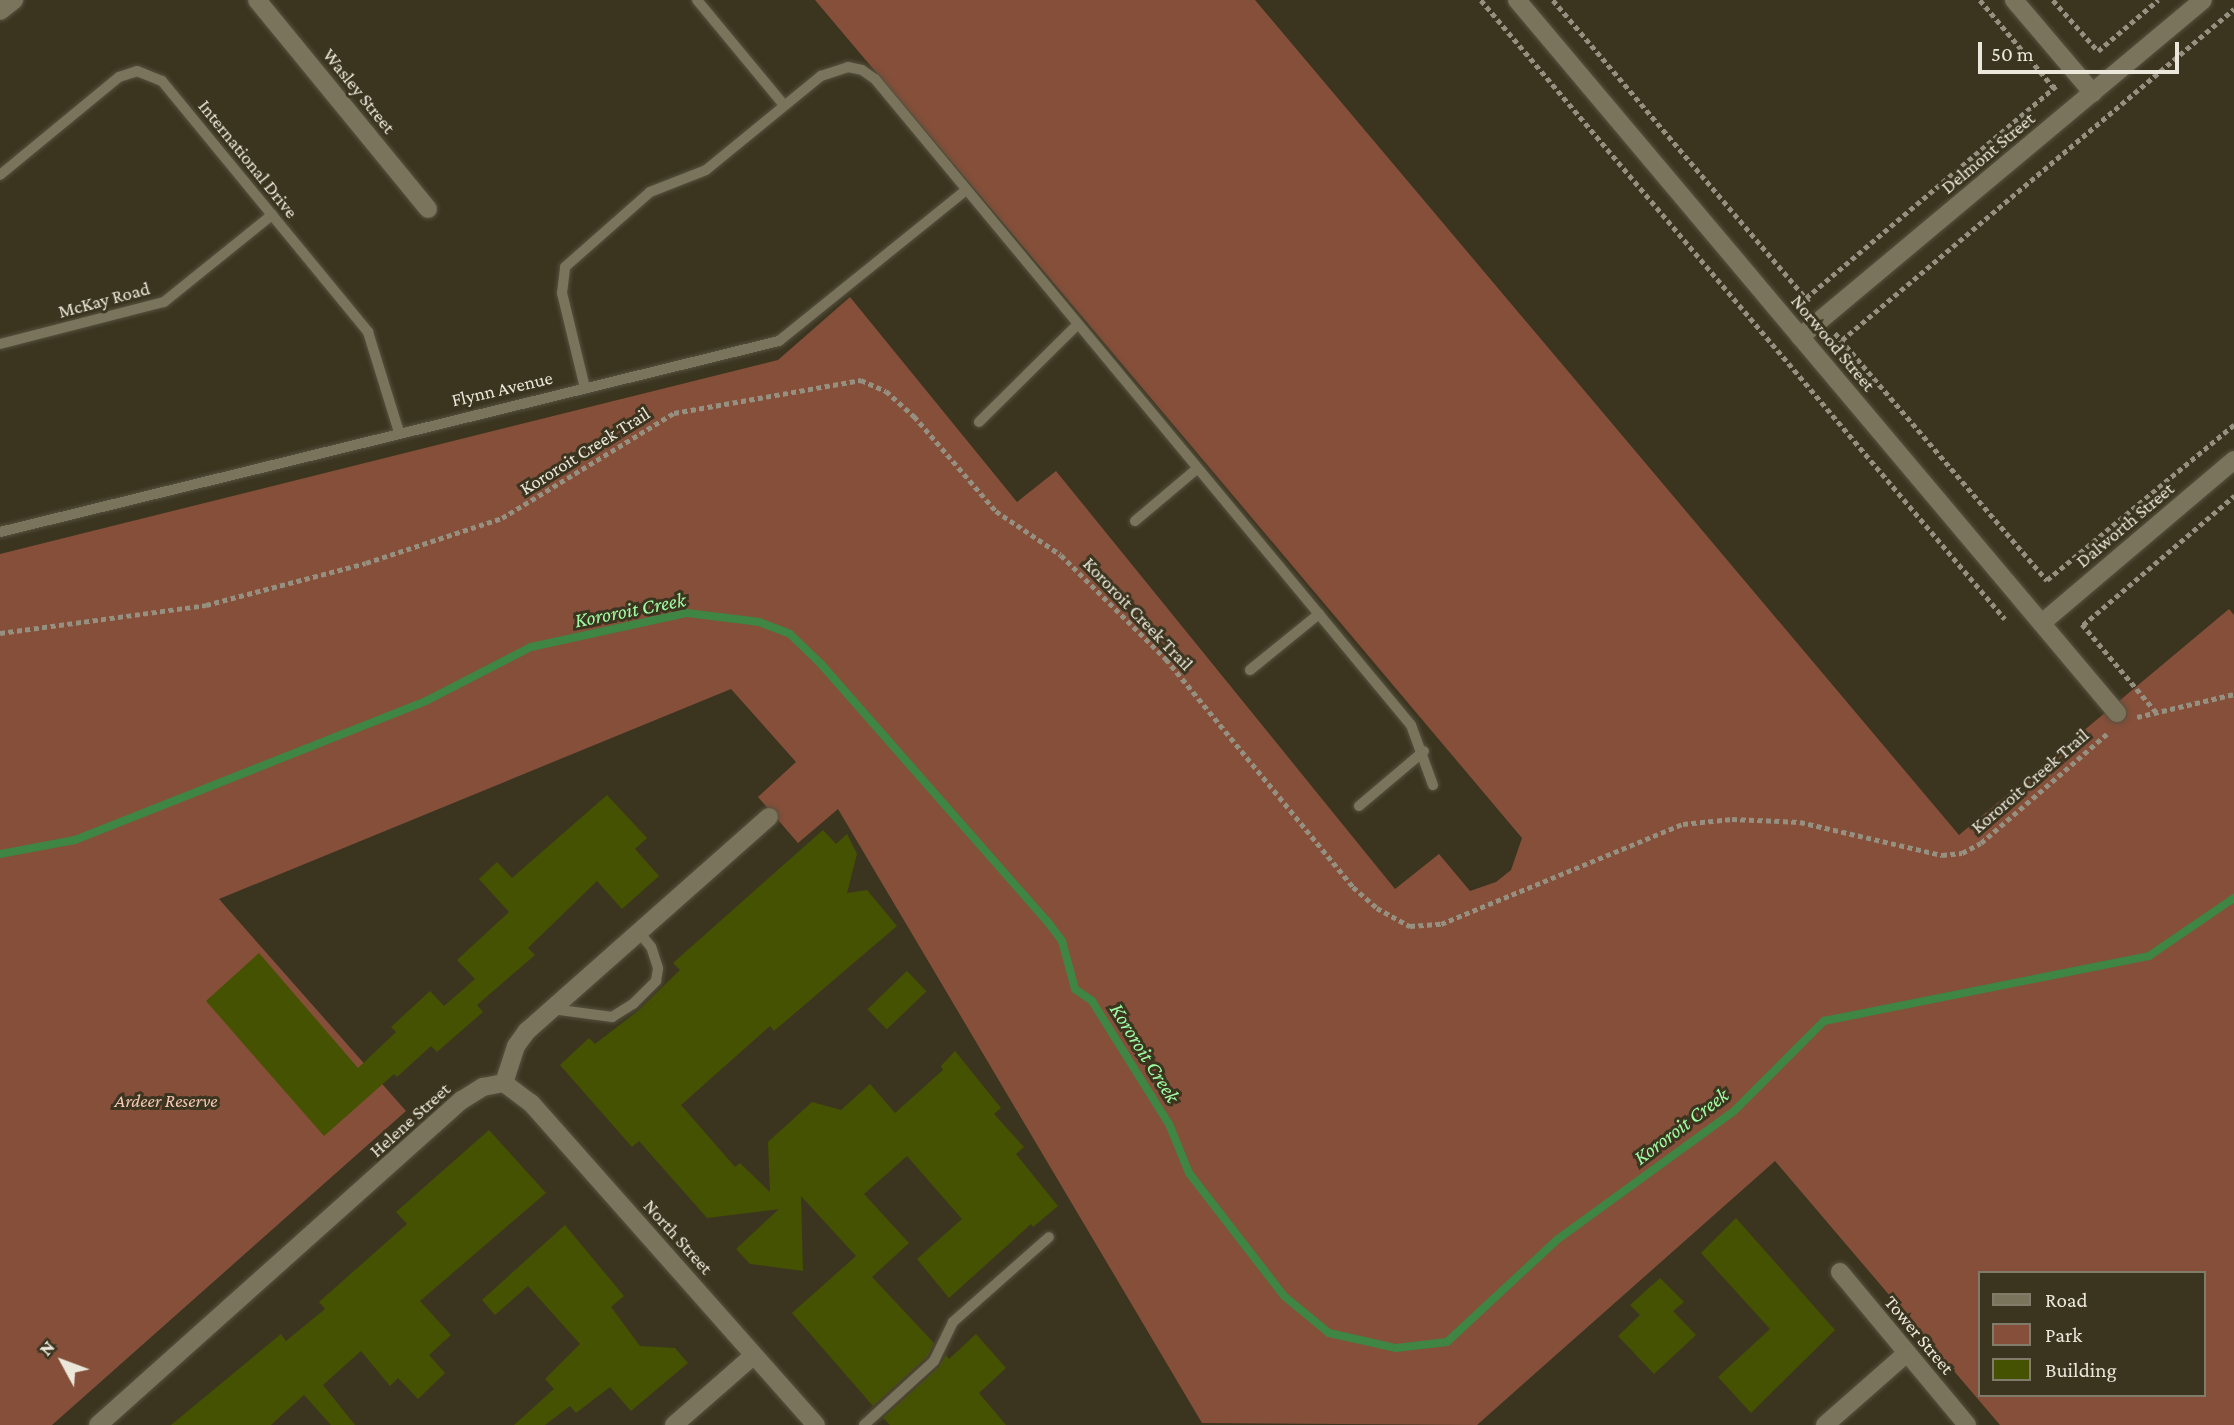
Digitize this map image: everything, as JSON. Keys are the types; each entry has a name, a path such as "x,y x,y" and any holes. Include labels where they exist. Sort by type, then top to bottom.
{"street":[{"path":"0,11 13,0"},
{"name":"Wasley Street","path":"257,0 428,209"},
{"name":"Norwood Street","path":"1517,0 2043,622 2119,721"},
{"path":"2014,0 2093,93"},
{"name":"Delmont Street","path":"1800,337 2203,0"},
{"name":"Dalworth Street","path":"2043,622 2234,460"},
{"path":"504,1083 516,1046 552,1009 769,817"},
{"name":"North Street","path":"504,1083 531,1103 816,1425"},
{"name":"Helene Street","path":"98,1425 461,1100 483,1087 504,1083"},
{"name":"Tower Street","path":"1840,1272 1967,1425"},
{"path":"1825,1425 1906,1353"},
{"path":"674,1425 754,1355"}],"lane":[{"path":"697,0 784,106"},
{"path":"585,388 562,293 565,267 650,192 706,170 784,106 834,70 862,70 875,79 1411,724 1424,751 1433,785"},
{"name":"International Drive","path":"0,175 119,77 137,71 162,81 375,344 399,432"},
{"name":"Flynn Avenue","path":"0,531 779,341 966,190"},
{"name":"McKay Road","path":"0,344 164,302 272,215"},
{"path":"979,422 1078,324"},
{"path":"1135,521 1198,468"},
{"path":"1250,670 1319,614"},
{"path":"1359,806 1424,751"},
{"path":"552,1009 612,1017 633,1004 656,981 658,968 650,947 639,932"},
{"path":"864,1425 934,1361 953,1322 1049,1237"}],"path":[{"path":"1481,0 2014,630"},
{"path":"1553,0 2156,712"},
{"path":"1980,0 2054,88"},
{"path":"2053,0 2098,51"},
{"path":"1806,299 2158,0"},
{"path":"1841,341 2234,9"},
{"name":"Kororoit Creek Trail","path":"0,633 206,605 366,564 502,518 674,413 861,380 886,391 904,407 996,511 1061,555 1166,659 1353,887 1377,908 1410,926 1441,925 1683,824 1732,819 1800,822 1942,855 1962,853 1981,843 2119,721 2234,694"},
{"path":"2042,579 2054,578 2234,425"},
{"path":"2083,625 2234,496"},
{"path":"2095,725 2104,736"}],"green space":[{"name":"Ardeer Reserve","path":"815,0 1255,0 1959,835 2229,609 2234,615 2234,1425 2000,1425 1775,1161 1477,1425 1202,1423 838,809 798,843 758,797 796,762 731,689 219,899 406,1111 52,1425 0,1425 0,554 778,360 850,297 1017,502 1056,471 1395,889 1439,854 1470,891 1496,882 1511,870 1522,838"}],"building":[{"path":"607,795 647,838 635,849 659,876 622,909 597,881 528,948 535,955 477,1005 483,1012 437,1052 431,1046 397,1077 394,1074 324,1136 206,1001 259,953 358,1068 396,1032 391,1027 430,991 444,1006 475,979 457,960 509,912 479,879 497,862 512,878"},
{"path":"823,830 836,844 847,834 857,854 847,893 867,890 897,926 774,1031 770,1026 681,1105 735,1167 740,1163 770,1192 768,1142 812,1102 841,1110 870,1084 895,1113 943,1070 941,1066 955,1051 1001,1108 994,1114 1024,1147 1016,1154 1058,1206 1033,1227 1031,1224 949,1298 917,1259 962,1219 907,1156 864,1194 909,1243 872,1277 934,1343 928,1356 873,1406 792,1313 856,1256 801,1196 803,1271 750,1264 736,1249 779,1209 707,1218 639,1141 632,1147 560,1065 589,1038 595,1044 639,1010 680,970 673,963"},
{"path":"907,971 926,991 887,1029 867,1009"},
{"path":"489,1130 546,1193 420,1301 451,1335 429,1355 445,1373 418,1399 398,1378 390,1386 361,1351 323,1385 355,1425 331,1425 304,1395 271,1425 171,1425 281,1334 286,1341 325,1309 319,1302 407,1224 396,1212"},
{"path":"1736,1218 1835,1330 1751,1413 1718,1377 1770,1329 1701,1253"},
{"path":"565,1225 624,1296 611,1307 640,1346 675,1348 688,1363 631,1411 610,1387 576,1413 570,1406 545,1425 514,1425 554,1389 545,1379 580,1344 528,1286 495,1315 482,1300"},
{"path":"1660,1278 1684,1302 1673,1311 1696,1335 1654,1374 1618,1336 1640,1315 1630,1305"},
{"path":"976,1334 1006,1368 979,1393 1006,1425 890,1425 883,1418 939,1367 946,1355 949,1359"}],"waterway":[{"name":"Kororoit Creek","path":"0,854 75,840 426,701 531,647 687,613 759,622 790,634 821,664 1047,921 1062,941 1075,989 1092,1001 1169,1124 1189,1173 1284,1296 1329,1333 1396,1348 1447,1342 1558,1239 1733,1112 1824,1021 2149,956 2234,898"}]}
